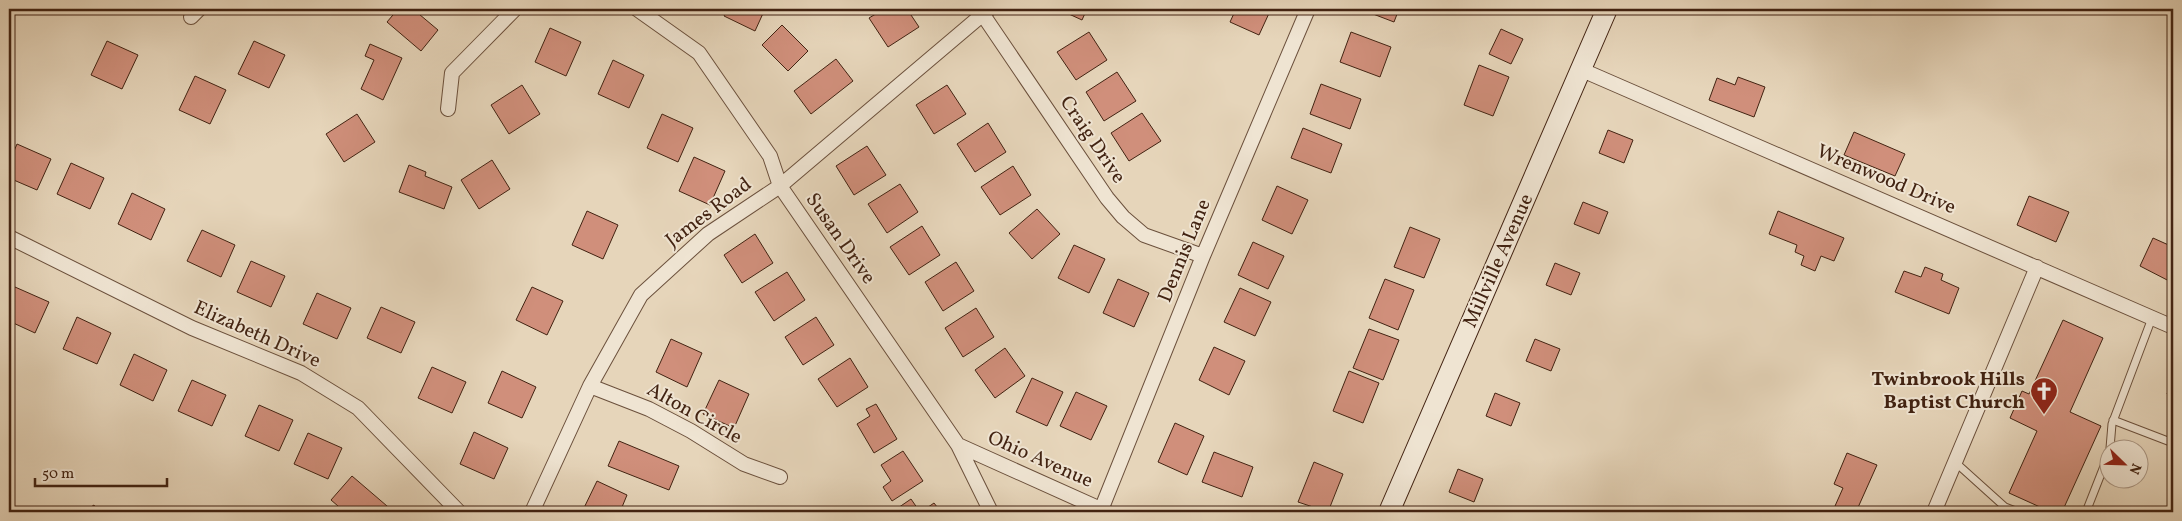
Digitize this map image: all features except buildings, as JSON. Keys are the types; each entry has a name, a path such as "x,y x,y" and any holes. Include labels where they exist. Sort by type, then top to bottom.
{"main road":[{"name":"Millville Avenue","path":"1389,512 1607,9"}],"street":[{"path":"448,108 452,73 515,9"},
{"name":"Susan Drive","path":"637,9 699,53 770,156 780,186 958,445 992,512"},
{"name":"Dennis Lane","path":"1104,511 1204,256 1308,9"},
{"name":"James Road","path":"532,512 590,386 640,295 708,234 780,186 984,11"},
{"name":"Craig Drive","path":"984,11 1107,198 1123,217 1144,235 1204,256"},
{"name":"Wrenwood Drive","path":"1582,70 2173,327"},
{"name":"Elizabeth Drive","path":"9,236 192,328 309,378 358,408 458,512"},
{"path":"1934,512 2037,267"},
{"name":"Alton Circle","path":"590,386 649,409 691,431 744,464 780,477"},
{"name":"Ohio Avenue","path":"958,445 1104,511"}],"lane":[{"path":"2112,438 2114,420 2152,318"},
{"path":"2114,420 2173,443"},
{"path":"1955,462 2004,510 2018,512"},
{"path":"2086,512 2100,476"}],"place":[{"name":"Twinbrook Hills Baptist Church","path":"2044,415"}]}
